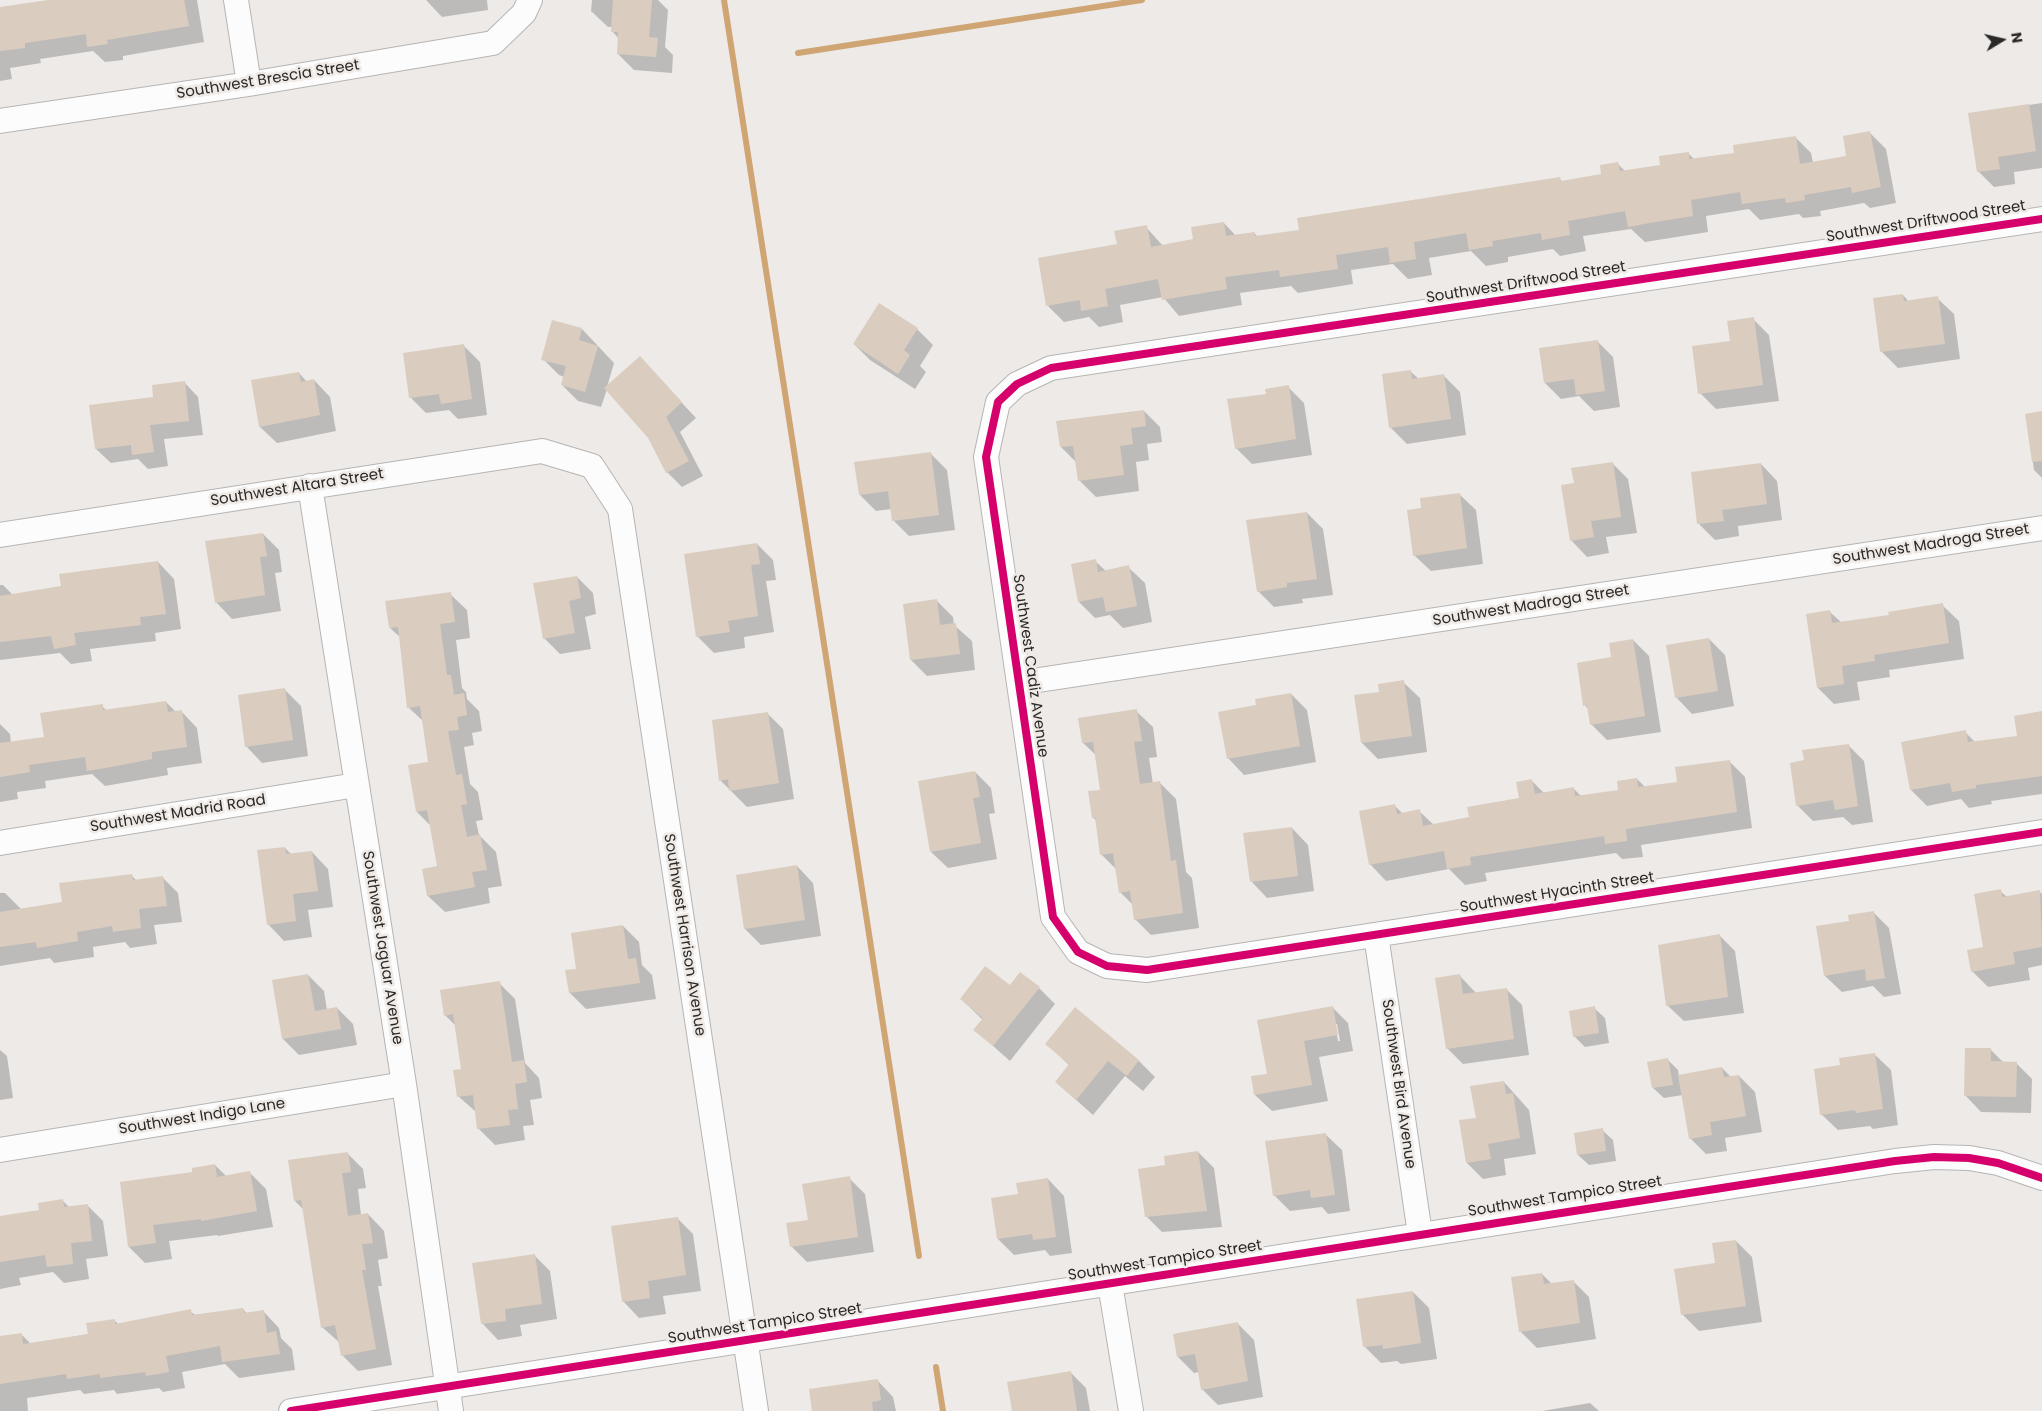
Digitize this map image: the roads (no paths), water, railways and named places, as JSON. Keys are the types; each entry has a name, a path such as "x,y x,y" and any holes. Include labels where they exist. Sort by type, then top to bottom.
{"street":[{"path":"236,0 249,84"},
{"name":"Southwest Brescia Street","path":"0,121 249,84 493,43 527,6"},
{"name":"Southwest Driftwood Street","path":"1017,384 1051,368 2042,219"},
{"name":"Southwest Cadiz Avenue","path":"1017,384 998,402 986,457 1053,917 1078,952"},
{"name":"Southwest Altara Street","path":"0,534 542,451 592,466"},
{"name":"Southwest Harrison Avenue","path":"592,466 620,510 756,1411"},
{"name":"Southwest Jaguar Avenue","path":"310,486 404,1084 451,1411"},
{"name":"Southwest Madroga Street","path":"1019,683 2042,528"},
{"name":"Southwest Madrid Road","path":"0,843 356,785"},
{"name":"Southwest Hyacinth Street","path":"1078,952 1107,966 1147,970 2042,832"},
{"name":"Southwest Bird Avenue","path":"1376,934 1420,1234"},
{"name":"Southwest Indigo Lane","path":"0,1150 404,1084"},
{"name":"Southwest Tampico Street","path":"291,1411 1895,1161 1970,1158 1998,1163 2042,1178"},
{"path":"1110,1284 1131,1411"}],"waterway":[{"path":"724,0 919,1256"},
{"path":"798,53 1142,0"},
{"path":"936,1367 943,1411"}]}
